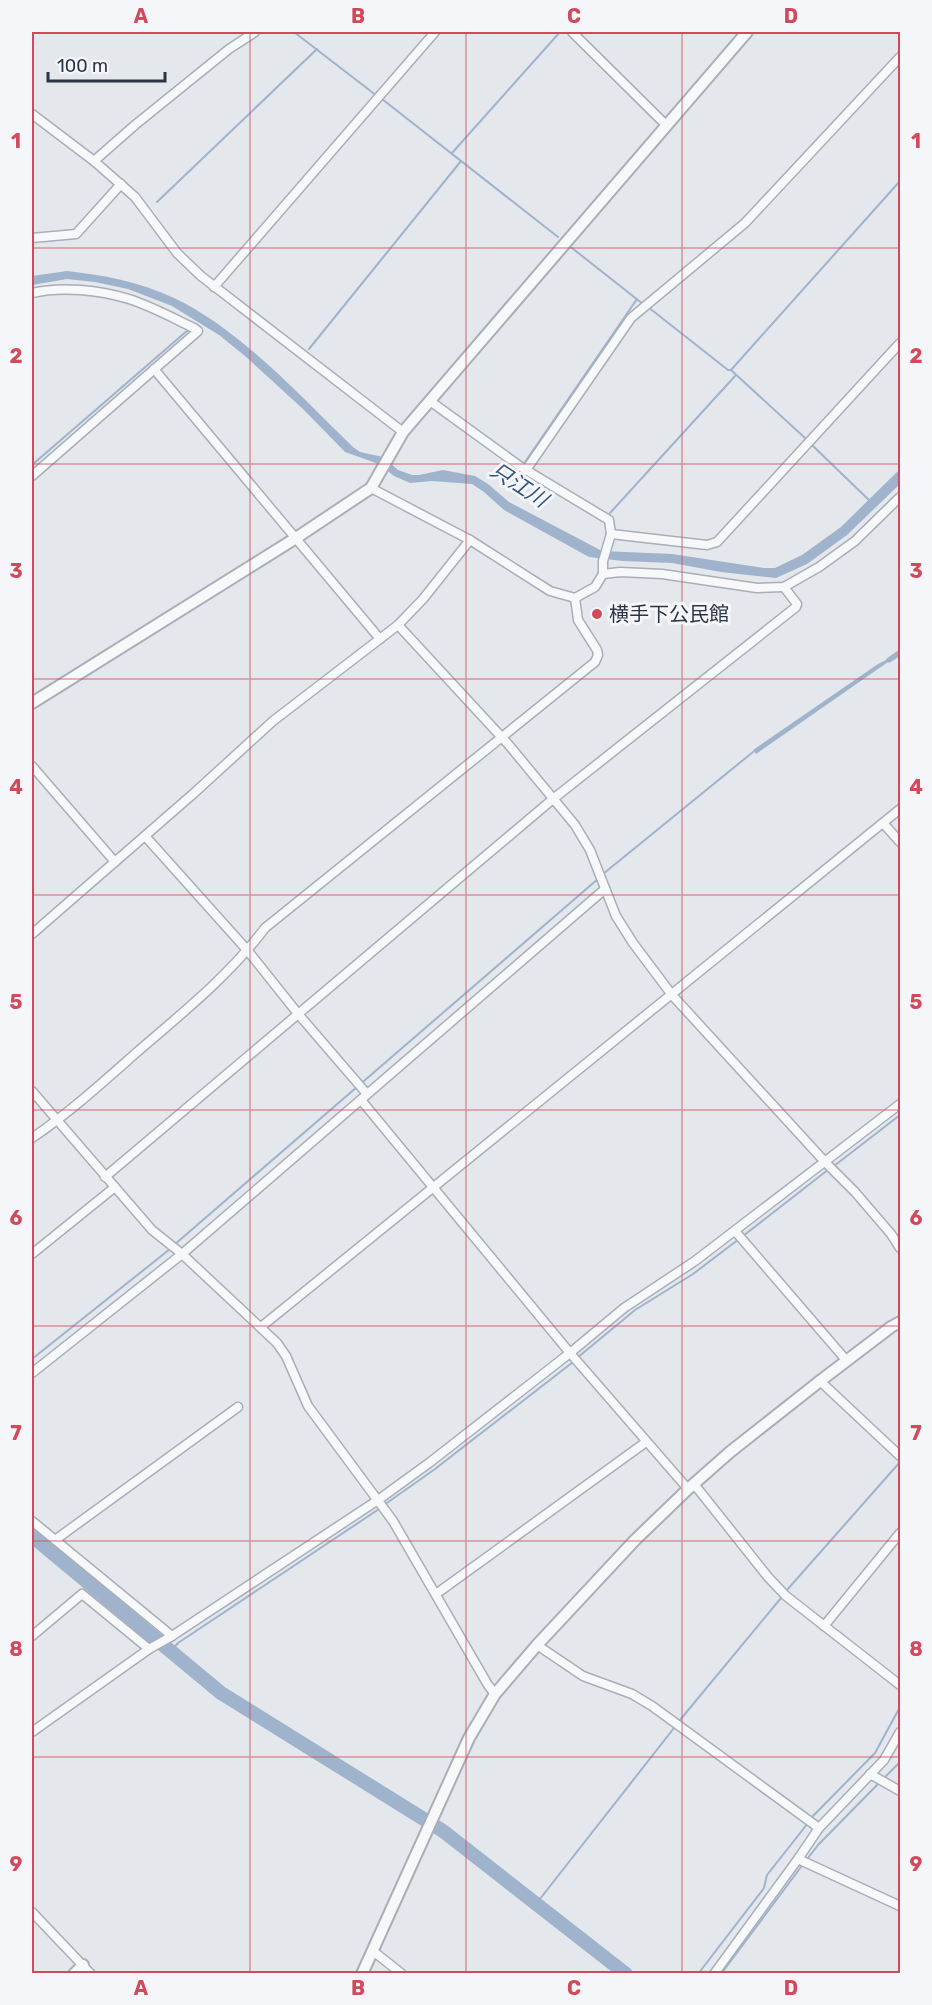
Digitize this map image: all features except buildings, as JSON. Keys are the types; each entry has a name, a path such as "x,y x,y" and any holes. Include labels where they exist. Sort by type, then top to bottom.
{"street":[{"path":"94,161 229,49 255,32"},
{"path":"214,287 435,32"},
{"path":"572,32 666,125"},
{"path":"32,704 372,488 403,432 747,32"},
{"path":"526,470 631,318 745,223 900,57"},
{"path":"32,114 121,184 135,198 177,253 214,287 403,432"},
{"path":"32,238 76,234 121,184"},
{"path":"32,293 63,289 129,299 198,331 32,476"},
{"path":"611,534 707,545 717,542 900,343"},
{"path":"154,369 380,639"},
{"path":"372,488 470,540 550,591 574,598 595,587 603,574 603,561 611,534 609,520 526,470 430,401"},
{"path":"603,574 620,572 662,574 757,588 784,587 819,567 855,541 900,497"},
{"path":"32,934 273,721 398,625 423,599 470,540"},
{"path":"105,1177 553,799 796,607 797,604 784,587"},
{"path":"32,1138 57,1121 162,1031 248,951 265,928 597,659 597,650 578,620 574,598"},
{"path":"398,625 502,738 575,825 590,850 616,916 672,995 826,1163 855,1191 900,1248"},
{"path":"32,766 115,862"},
{"path":"261,1327 900,809"},
{"path":"883,823 900,842"},
{"path":"145,836 248,951 356,1081 433,1187 646,1442 691,1487 786,1596 900,1685"},
{"path":"32,1373 176,1249 364,1094 604,887"},
{"path":"32,1091 152,1230 261,1327 286,1356 308,1406 385,1509 495,1694"},
{"path":"32,1732 149,1649 378,1500 570,1353 624,1308 695,1261 826,1163 900,1104"},
{"path":"32,1254 115,1187"},
{"path":"891,1234 900,1227"},
{"path":"735,1231 846,1360"},
{"path":"362,1974 469,1738 495,1694 537,1645 635,1540 691,1487 730,1452 846,1360 900,1322"},
{"path":"820,1381 900,1456"},
{"path":"55,1540 238,1407"},
{"path":"436,1594 646,1442"},
{"path":"32,1521 172,1636"},
{"path":"824,1626 900,1533"},
{"path":"32,1636 82,1594 149,1649"},
{"path":"537,1645 584,1676 632,1694 652,1706 812,1823"},
{"path":"714,1974 798,1859 812,1823 884,1760 900,1732"},
{"path":"870,1774 900,1791"},
{"path":"798,1859 900,1906"},
{"path":"32,1912 87,1970 74,1974"},
{"path":"373,1951 402,1974"}],"water":[{"path":"67,271 122,280 174,298 198,311 246,345 360,452 383,457 398,470 412,475 443,470 475,476 509,502 602,551 672,554 775,568 802,555 841,527 900,469 900,484 847,535 807,564 776,578 721,572 672,563 589,557 504,510 472,484 432,481 410,483 394,476 379,464 345,452 303,409 245,356 219,335 172,306 128,289 95,282 67,279 32,285 32,276"},
{"path":"900,649 900,656 756,754 753,750 886,660"}],"waterway":[{"path":"294,32 377,96"},
{"path":"452,153 560,32"},
{"path":"157,202 317,49"},
{"path":"382,99 558,237"},
{"path":"309,349 461,161"},
{"path":"648,307 728,370 731,370 900,181"},
{"path":"572,248 643,304"},
{"name":"只江川","path":"525,462 637,299"},
{"path":"32,465 188,330"},
{"path":"731,370 805,438"},
{"path":"610,513 736,375"},
{"path":"813,446 871,502"},
{"path":"603,874 753,752"},
{"path":"174,1245 599,878"},
{"path":"834,1166 900,1115"},
{"path":"743,1236 829,1169"},
{"path":"577,1358 635,1310 693,1274 739,1239"},
{"path":"32,1359 170,1249"},
{"path":"384,1505 435,1469 573,1362"},
{"path":"787,1590 900,1462"},
{"path":"171,1651 178,1643 379,1509"},
{"path":"32,1536 221,1693 443,1831 626,1974"},
{"path":"680,1720 781,1598"},
{"path":"811,1818 875,1753 900,1707"},
{"path":"536,1904 674,1728"},
{"path":"884,1778 900,1762"},
{"path":"808,1858 879,1783"},
{"path":"698,1974 764,1888 767,1875 808,1823"},
{"path":"721,1974 801,1867"}],"place":[{"name":"横手下公民館","path":"597,614"}]}
